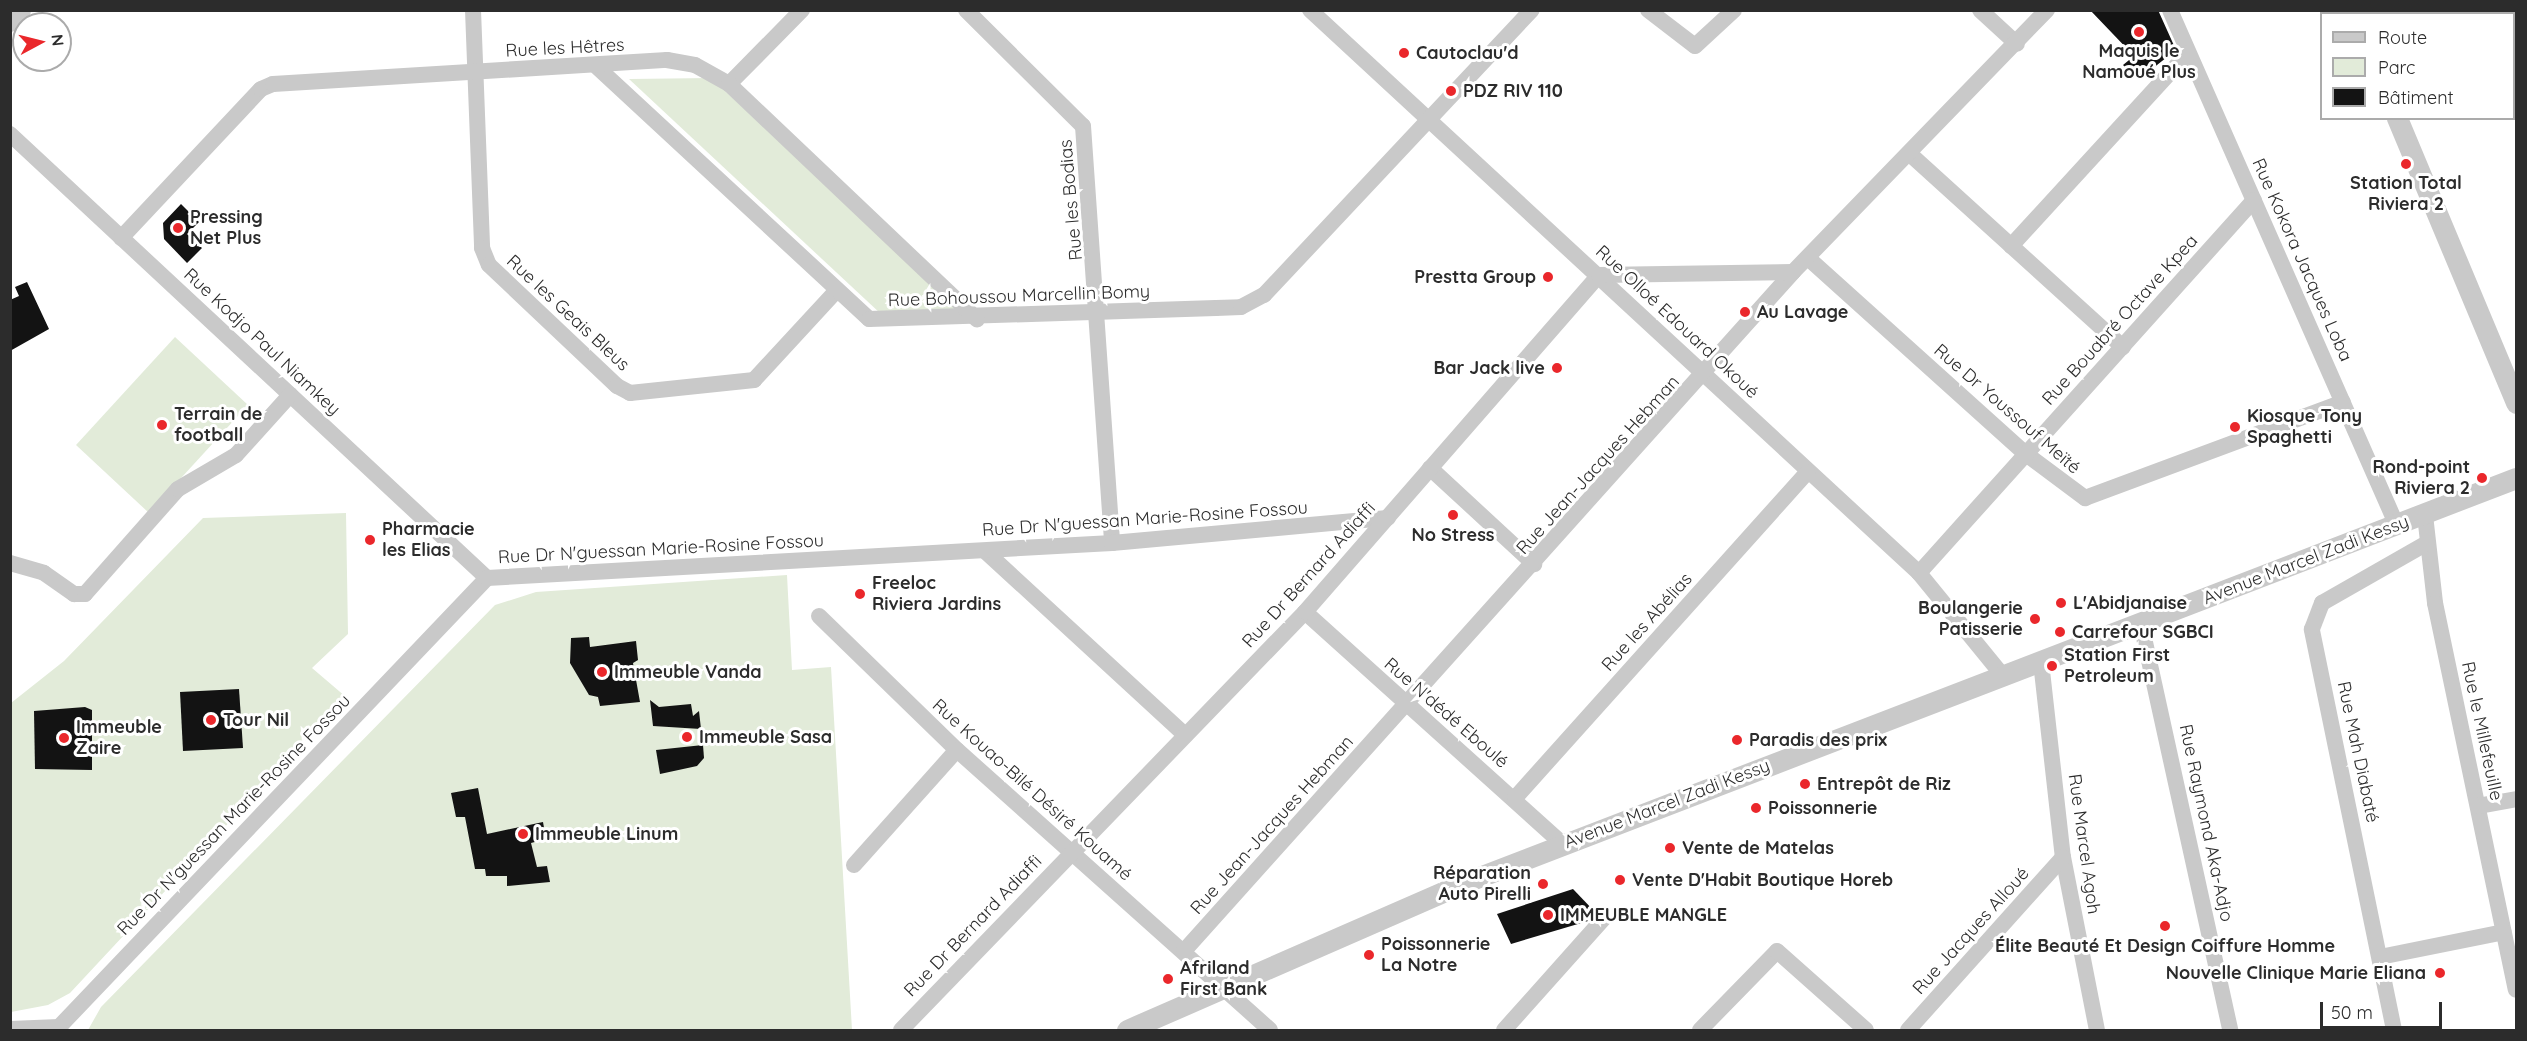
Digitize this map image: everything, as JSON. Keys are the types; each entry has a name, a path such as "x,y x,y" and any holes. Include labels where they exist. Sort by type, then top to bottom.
{"street":[{"path":"10,21 20,10"},
{"name":"Rue les Geais Bleus","path":"473,10 481,238 489,265 616,386 630,393 754,380 836,291"},
{"path":"729,84 802,10"},
{"name":"Rue les Bodias","path":"966,10 1083,126 1100,313 1112,543"},
{"name":"Rue Olloé Edouard Okoué","path":"1310,10 1428,122 1599,275 1919,573 2003,676"},
{"name":"Rue Bohoussou Marcellin Bomy","path":"597,67 836,291 878,321 977,319 1240,307 1264,295 1532,10"},
{"path":"1648,10 1695,46 1734,10"},
{"path":"1980,10 2016,44"},
{"name":"Rue Jean-Jacques Hebman","path":"1184,951 1706,374 1793,272 1911,155 2047,10"},
{"name":"Rue Kokora Jacques Loba","path":"2170,10 2397,526"},
{"path":"2011,246 2188,53"},
{"name":"Rue les Hêtres","path":"121,237 267,87 476,72 597,67 667,60 695,65 729,84 977,319"},
{"path":"2398,120 2517,403"},
{"name":"Rue Kodjo Paul Niamkey","path":"10,134 487,578"},
{"path":"1911,155 2123,347"},
{"name":"Rue Bouabré Octave Kpea","path":"1919,573 2254,200"},
{"name":"Rue Dr Youssouf Meïté","path":"1808,258 2026,454 2085,498 2343,402"},
{"path":"1599,275 1793,272"},
{"name":"Rue Dr Bernard Adiaffi","path":"901,1030 1305,612 1599,275"},
{"path":"10,563 44,573 74,594 85,594 178,489 236,455 290,395"},
{"path":"1430,468 1534,564"},
{"name":"Rue les Abélias","path":"1515,798 1808,472"},
{"name":"Avenue Marcel Zadi Kessy","path":"1128,1030 1223,987 1563,844 2397,526 2517,478"},
{"name":"Rue le Millefeuille","path":"2425,514 2427,543 2478,806 2517,990"},
{"name":"Rue Dr N'guessan Marie-Rosine Fossou","path":"60,1029 487,578 1112,543 1388,518"},
{"name":"Rue Mah Diabaté","path":"2394,1030 2312,629 2322,603 2427,543"},
{"path":"985,551 1185,735"},
{"name":"Rue N'dédé Eboulé","path":"1305,612 1406,707 1515,798 1563,844"},
{"name":"Rue Kouao-Bilé Désiré Kouamé","path":"819,616 957,750 1070,854 1184,951 1270,1030"},
{"name":"Rue Raymond Aka-Adjo","path":"2141,624 2230,1030"},
{"name":"Rue Marcel Agoh","path":"2041,662 2062,857 2097,1030"},
{"path":"854,865 957,750"},
{"path":"2478,806 2517,799"},
{"name":"Rue Jacques Alloué","path":"1908,1030 2062,857"},
{"path":"1504,1030 1606,916"},
{"path":"2380,957 2504,932"},
{"path":"1700,1030 1777,951 1866,1030"},
{"path":"10,1029 60,1029"}],"green space":[{"path":"711,78 963,310 881,314 629,79"},
{"name":"Terrain de football","path":"175,337 248,405 149,513 76,445"},
{"path":"346,513 348,634 312,668 346,697 70,993 48,1005 11,1012 11,703 64,661 203,518"},
{"path":"787,575 792,670 831,667 852,1030 88,1030 101,1007 495,605 536,592"}],"building":[{"name":"Maquis le Namoué Plus","path":"2090,10 2158,10 2176,50 2138,80 2123,65 2134,56"},
{"name":"Pressing Net Plus","path":"181,204 199,222 187,234 202,248 187,263 164,239 163,223"},
{"path":"27,282 49,329 10,351 10,300 19,296 15,287"},
{"name":"Immeuble Vanda","path":"589,637 590,647 636,641 638,660 633,663 640,702 600,706 598,697 589,695 570,663 571,638"},
{"name":"Tour Nil","path":"239,689 243,748 183,751 180,692"},
{"path":"650,700 659,707 691,704 693,716 699,711 701,729 653,726"},
{"name":"Immeuble Zaire","path":"85,707 92,710 92,770 35,769 34,711"},
{"path":"703,745 704,758 697,766 660,774 656,750"},
{"name":"Immeuble Linum","path":"478,788 487,834 543,822 546,839 531,843 537,867 547,866 550,882 507,886 507,876 486,876 485,869 475,869 465,817 456,817 451,793"},
{"name":"IMMEUBLE MANGLE","path":"1573,889 1595,912 1588,921 1511,944 1497,914"}],"place":[{"name":"Maquis le Namoué Plus","path":"2139,32"},
{"name":"Cautoclau'd","path":"1404,53"},
{"name":"PDZ RIV 110","path":"1451,91"},
{"name":"Station Total Riviera 2","path":"2406,164"},
{"name":"Pressing Net Plus","path":"178,228"},
{"name":"Prestta Group","path":"1548,277"},
{"name":"Au Lavage","path":"1745,312"},
{"name":"Bar Jack live","path":"1557,368"},
{"name":"Terrain de football","path":"162,425"},
{"name":"Kiosque Tony Spaghetti","path":"2235,427"},
{"name":"Rond-point Riviera 2","path":"2482,478"},
{"name":"No Stress","path":"1453,515"},
{"name":"Pharmacie les Elias","path":"370,540"},
{"name":"Freeloc Riviera Jardins","path":"860,594"},
{"name":"L'Abidjanaise","path":"2061,603"},
{"name":"Boulangerie Patisserie","path":"2035,619"},
{"name":"Carrefour SGBCI","path":"2060,632"},
{"name":"Station First Petroleum","path":"2052,666"},
{"name":"Immeuble Vanda","path":"602,672"},
{"name":"Tour Nil","path":"211,720"},
{"name":"Immeuble Sasa","path":"687,737"},
{"name":"Immeuble Zaire","path":"64,738"},
{"name":"Paradis des prix","path":"1737,740"},
{"name":"Entrepôt de Riz","path":"1805,784"},
{"name":"Poissonnerie","path":"1756,808"},
{"name":"Immeuble Linum","path":"523,834"},
{"name":"Vente de Matelas","path":"1670,848"},
{"name":"Vente D'Habit Boutique Horeb","path":"1620,880"},
{"name":"Réparation Auto Pirelli","path":"1543,884"},
{"name":"IMMEUBLE MANGLE","path":"1548,915"},
{"name":"Élite Beauté Et Design Coiffure Homme","path":"2165,926"},
{"name":"Poissonnerie La Notre","path":"1369,955"},
{"name":"Nouvelle Clinique Marie Eliana","path":"2440,973"},
{"name":"Afriland First Bank","path":"1168,979"}]}
